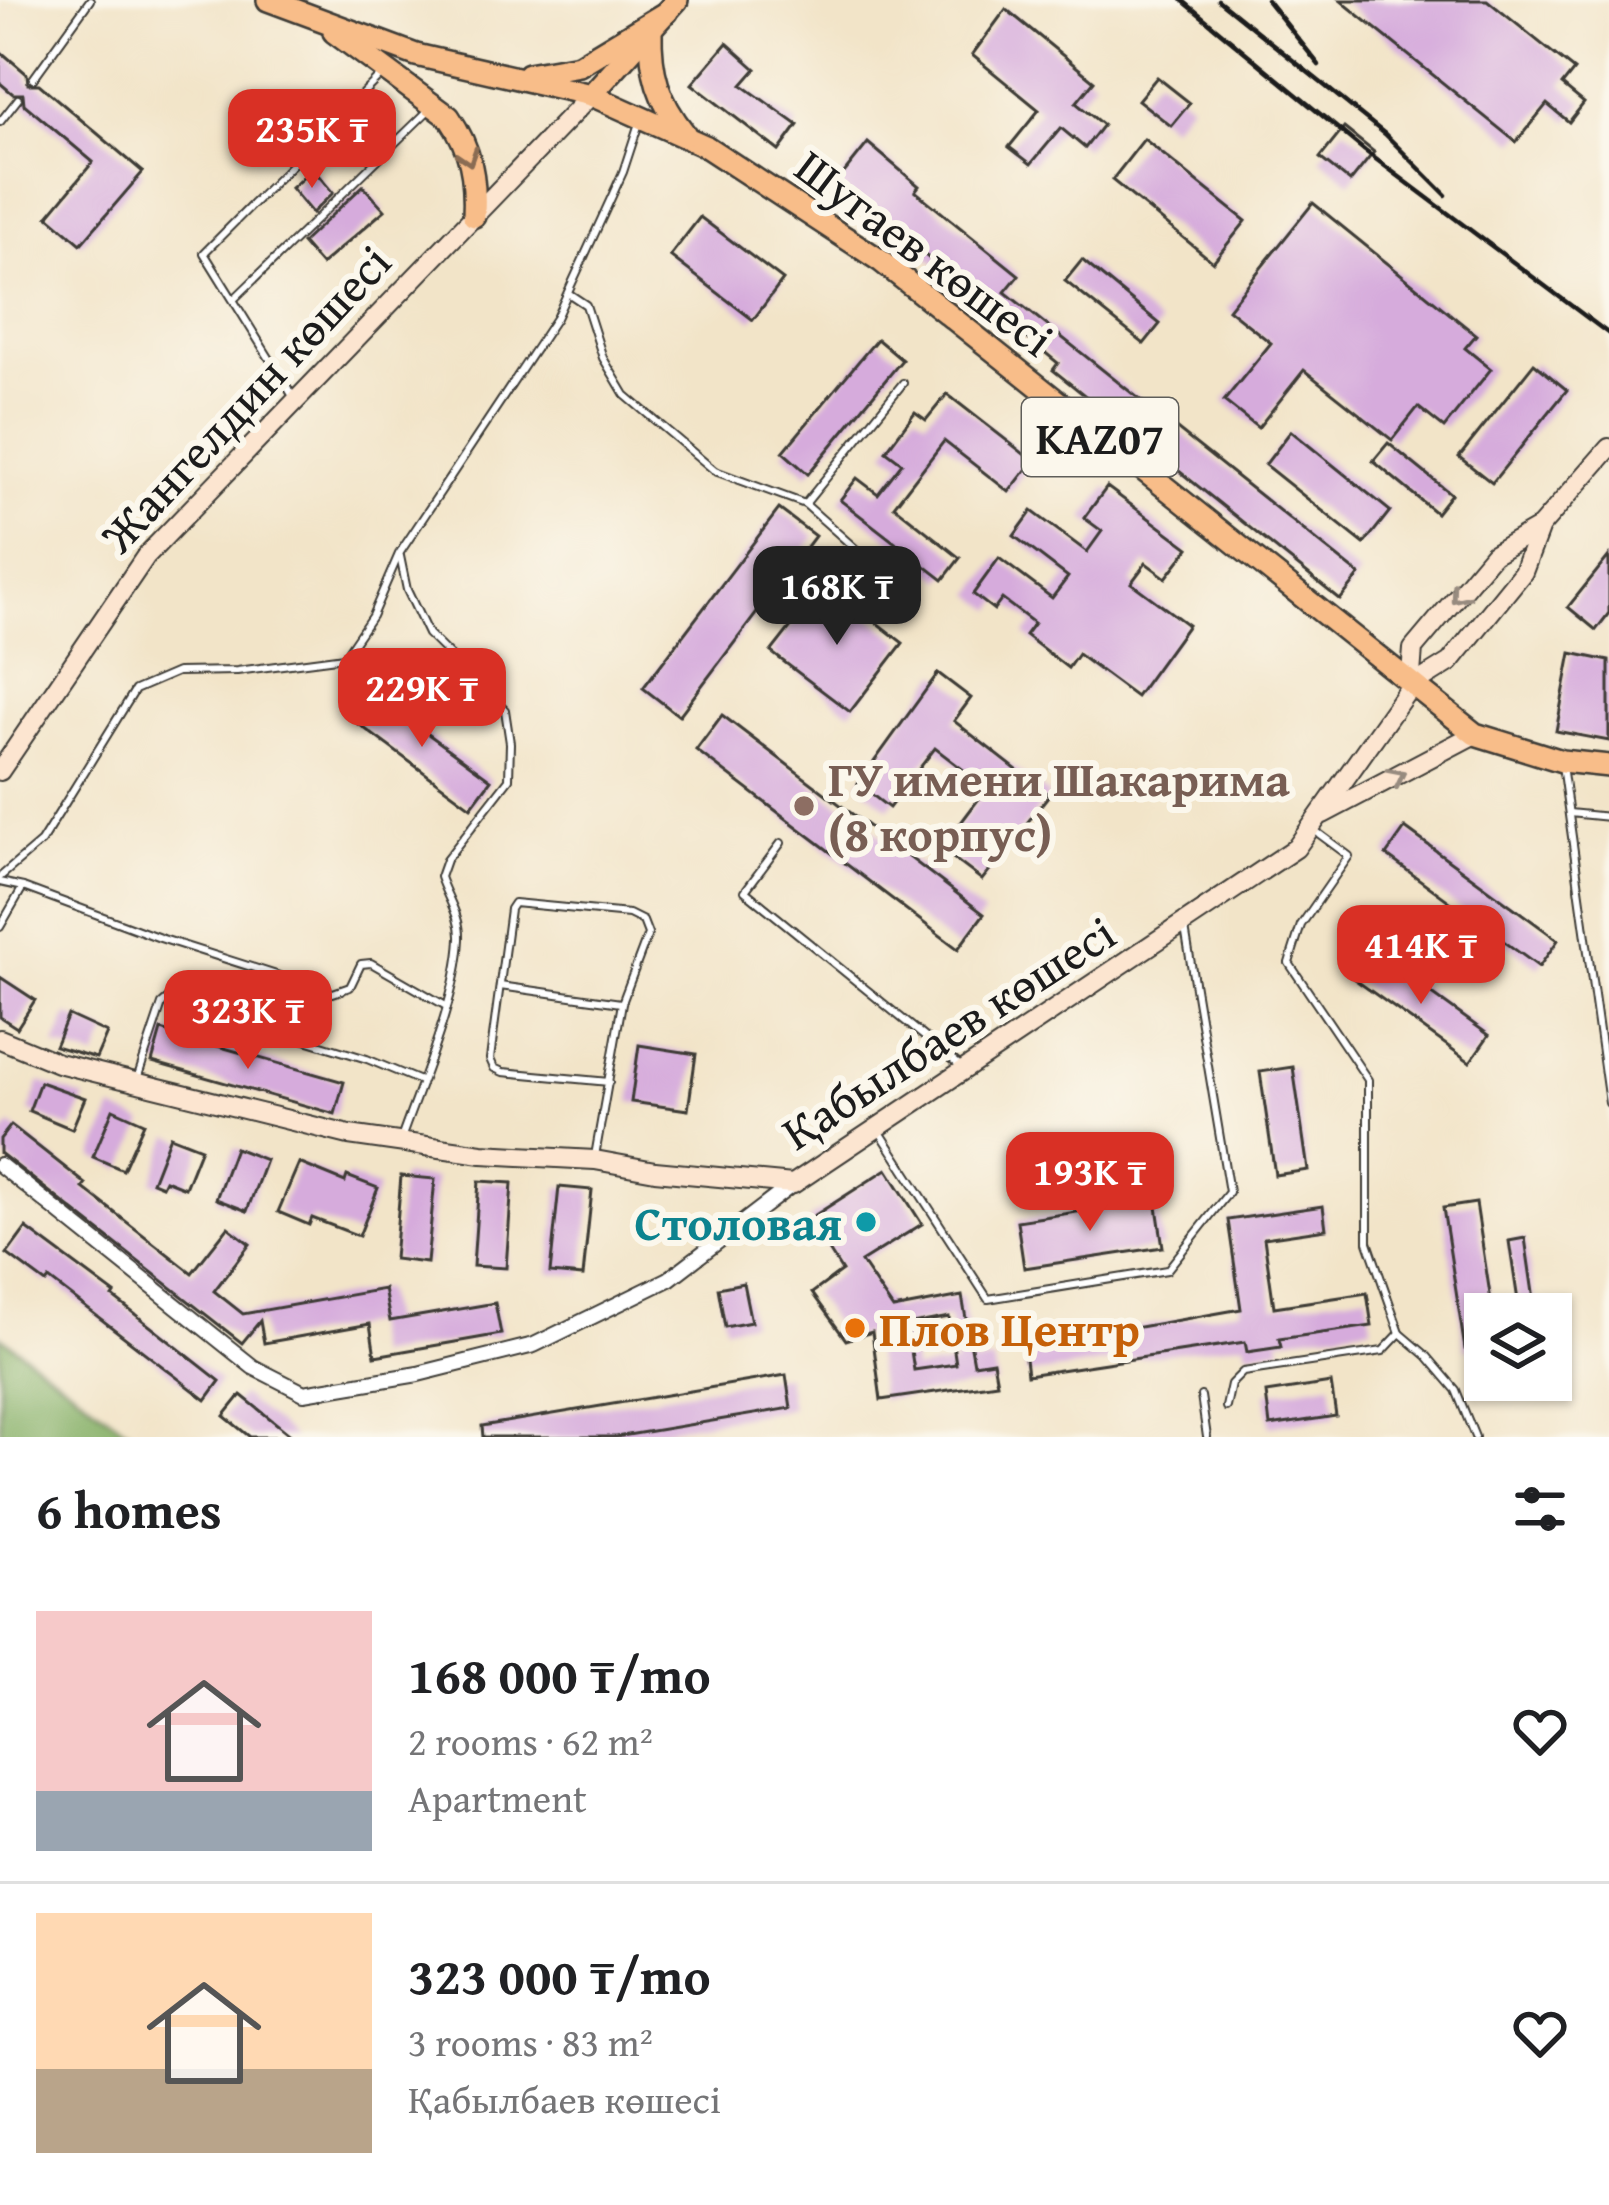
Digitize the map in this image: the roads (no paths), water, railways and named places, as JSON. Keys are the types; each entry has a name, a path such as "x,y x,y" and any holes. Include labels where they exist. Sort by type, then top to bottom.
{"highway":[{"name":"KAZ07","path":"268,0 416,55 591,95"},
{"path":"514,76 579,64 672,6"},
{"name":"Жангелдин көшесі","path":"591,95 672,6"},
{"path":"324,24 448,117 474,172 474,216"},
{"path":"651,29 651,59 660,99 686,135"},
{"name":"Шугаев көшесі","path":"591,95 686,135 881,261 1474,734 1562,761 1609,766"}],"main road":[{"name":"Жангелдин көшесі","path":"0,771 146,556 591,95"},
{"name":"Қабылбаев көшесі","path":"1411,687 1413,649 1492,554 1540,527 1609,448"},
{"name":"Қабылбаев көшесі","path":"0,1039 58,1064 349,1135 482,1154 595,1160 655,1171 793,1184 1296,848 1411,687 1450,662 1523,572 1540,527"},
{"path":"1315,822 1474,734"}],"street":[{"path":"0,1165 253,1366 304,1393 418,1374 534,1345 669,1279 793,1184"}],"lane":[{"path":"33,79 90,0"},
{"path":"296,401 204,253 386,70"},
{"path":"0,122 18,99"},
{"path":"235,298 434,105"},
{"path":"0,880 41,842 135,690 177,672 344,657 372,616 399,554 556,318 622,172 641,117"},
{"path":"568,292 586,304 603,358 626,394 715,471 805,504 902,590"},
{"path":"805,504 903,383"},
{"path":"399,554 407,590 428,634 505,710 510,743 509,779 446,860 440,877 456,910 460,938 446,1006 401,1139"},
{"path":"1562,761 1609,1103"},
{"path":"1569,813 1609,818"},
{"path":"1315,822 1349,856 1300,925 1289,963 1368,1080 1369,1242 1400,1334 1456,1390 1474,1437"},
{"path":"781,843 745,891 966,1070"},
{"path":"0,880 333,993 350,987 361,964 371,963 446,1006"},
{"path":"0,928 23,887"},
{"path":"595,1160 609,1082 622,1004 648,934 643,921 629,914 514,902 490,1059 494,1068 609,1082"},
{"path":"878,1129 988,1299 1167,1270 1229,1192 1185,923"},
{"path":"500,986 622,1004"},
{"path":"136,1083 162,1004 169,998 367,1059 421,1082"},
{"path":"1226,1407 1231,1384 1243,1372 1383,1351 1400,1334"},
{"path":"1201,1396 1208,1437"}],"railway":[{"path":"1182,0 1365,151 1609,334"},
{"path":"1218,0 1385,134 1446,195"},
{"path":"1267,0 1319,65"}],"place":[{"name":"ГУ имени Шакарима (8 корпус)","path":"804,806"},
{"name":"Столовая","path":"866,1222"},
{"name":"Плов Центр","path":"855,1328"}]}
